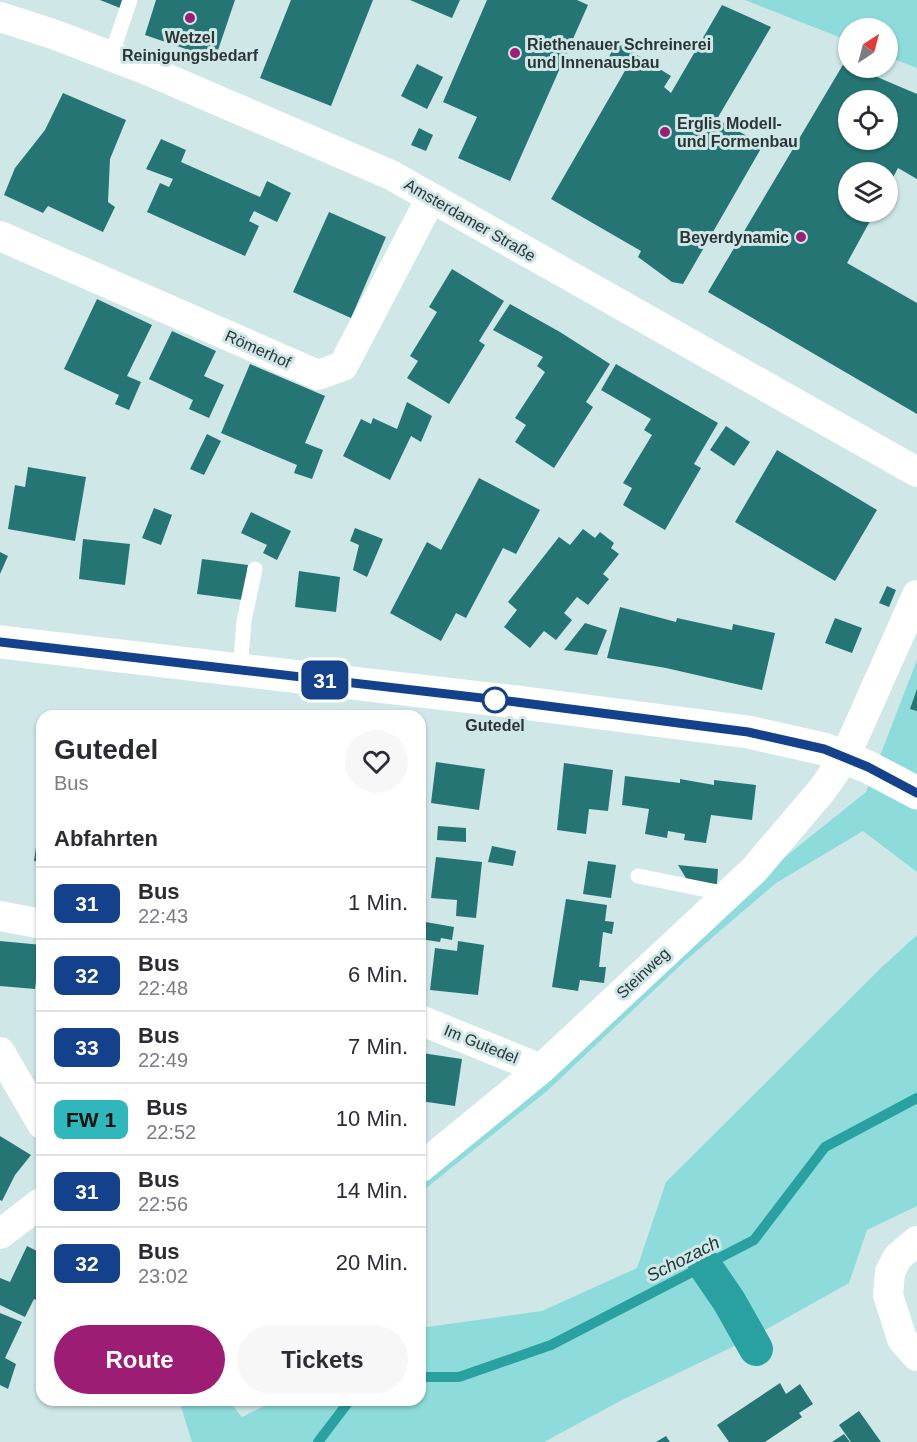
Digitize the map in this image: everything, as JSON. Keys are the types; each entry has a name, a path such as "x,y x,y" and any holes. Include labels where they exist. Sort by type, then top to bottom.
{"street":[{"name":"Amsterdamer Straße","path":"0,17 111,56 391,175 917,472"},
{"name":"Römerhof","path":"0,236 318,375 343,366 431,198"},
{"path":"845,757 917,594"},
{"path":"0,642 508,701 748,732 803,743 845,757 917,793"},
{"name":"Steinweg","path":"426,1163 541,1069 754,870 822,790 845,757"},
{"path":"0,916 36,923"},
{"name":"Im Gutedel","path":"426,1022 541,1069"},
{"path":"0,1052 36,1114"},
{"path":"0,1234 36,1207"},
{"path":"917,1241 909,1246 894,1264 890,1272 888,1295 902,1339 917,1356"}],"lane":[{"path":"111,56 130,0"},
{"path":"240,670 244,621 255,569"},
{"path":"638,876 727,894"}],"shaded area":[{"path":"745,0 917,0 917,68 898,61 898,18 838,18 838,37"},
{"path":"917,660 917,872 863,831 776,883 685,961 547,1091 426,1188 426,1178 759,878 866,792"},
{"path":"917,935 917,1206 867,1230 849,1283 751,1338 622,1400 544,1442 192,1442 181,1406 233,1406 242,1417 264,1406 426,1406 426,1327 542,1311 637,1268 666,1182"}],"building":[{"path":"100,0 123,0 120,8"},
{"name":"Wetzel Reinigungsbedarf","path":"156,0 235,0 215,59 145,35"},
{"path":"291,0 373,0 331,106 260,78"},
{"path":"410,0 460,0 452,18"},
{"name":"Riethenauer Schreinerei und Innenausbau","path":"487,0 577,0 588,5 510,181 458,158 477,117 443,102"},
{"name":"Erglis Modell- und Formenbau","path":"722,5 771,27 717,119 763,145 683,284 672,282 638,257 641,251 551,199 626,69 609,57 616,42 671,76 664,87 671,93"},
{"path":"417,64 443,77 427,109 401,96"},
{"name":"Beyerdynamic","path":"838,73 838,78 879,78 917,94 917,179 898,168 898,162 838,162 838,222 870,222 847,263 917,303 917,414 708,292"},
{"path":"63,93 126,120 110,159 108,202 115,207 103,232 48,206 43,213 4,195 15,168 45,130"},
{"path":"419,128 433,135 426,151 411,145"},
{"path":"161,139 186,150 181,162 260,197 267,181 291,193 277,222 254,211 249,221 259,226 245,256 147,212 160,183 169,187 173,179 146,169"},
{"path":"329,212 386,237 351,318 293,292"},
{"path":"452,269 504,301 479,341 485,345 449,404 407,378 418,361 410,356 437,312 429,307"},
{"path":"97,299 152,325 127,376 141,382 129,410 115,404 119,395 64,369"},
{"path":"510,304 610,364 586,402 593,407 554,468 515,442 526,425 515,418 545,372 537,366 543,357 493,330"},
{"path":"172,331 216,351 204,376 224,385 209,418 189,409 193,400 149,379"},
{"path":"250,364 325,396 305,443 323,450 312,479 294,473 297,465 221,433"},
{"path":"616,364 718,423 694,464 701,468 665,530 623,505 632,488 623,483 652,435 644,430 651,419 601,390"},
{"path":"407,402 432,416 421,442 411,436 390,480 343,456 361,419 371,424 373,418 397,429"},
{"path":"726,426 750,442 734,466 710,450"},
{"path":"207,434 221,441 204,475 190,469"},
{"path":"777,450 877,510 835,581 735,522"},
{"path":"28,467 86,477 75,541 8,529 15,485 25,487"},
{"path":"479,478 540,510 516,554 503,548 466,618 456,613 441,641 390,613 427,542 441,550"},
{"path":"154,508 172,515 161,545 142,538"},
{"path":"251,512 291,531 277,560 263,553 267,545 241,533"},
{"path":"355,528 383,539 367,577 353,570 359,545 350,541"},
{"path":"583,529 595,538 600,532 614,543 611,548 619,554 603,574 609,579 588,605 577,597 564,613 572,620 556,640 544,631 530,648 504,627 517,610 508,602 559,537 570,545"},
{"path":"83,539 130,544 125,585 79,579"},
{"path":"0,552 8,556 0,574"},
{"path":"202,559 248,565 243,600 197,594"},
{"path":"299,571 340,577 336,612 295,607"},
{"path":"887,586 896,590 889,607 879,603"},
{"path":"620,607 676,622 677,618 732,630 733,624 775,633 762,690 666,668 607,658"},
{"path":"835,618 862,628 852,653 825,643"},
{"path":"585,623 607,630 597,655 564,650"},
{"path":"917,689 917,711 910,709"},
{"path":"436,762 485,769 479,810 431,803"},
{"path":"564,763 613,770 608,811 589,809 586,834 557,830"},
{"path":"625,776 680,783 680,779 714,785 714,780 756,785 752,820 711,815 706,843 684,840 685,834 668,831 667,838 645,834 649,809 622,805"},
{"path":"438,826 466,828 466,842 437,840"},
{"path":"492,846 516,851 513,866 488,862"},
{"path":"436,857 482,862 476,918 456,916 457,900 431,898"},
{"path":"588,861 616,865 611,898 583,894"},
{"path":"678,865 718,869 717,884 689,883"},
{"path":"566,899 607,905 605,921 614,922 612,934 603,932 599,967 606,967 604,983 580,980 578,991 552,987"},
{"path":"426,922 454,927 452,940 441,938 440,942 426,940"},
{"path":"0,941 36,944 35,989 0,986"},
{"path":"458,941 484,945 478,995 430,990 435,948 457,951"},
{"path":"426,1054 462,1059 455,1106 426,1102"},
{"path":"0,1136 31,1155 15,1175 2,1201 0,1200"},
{"path":"27,1246 36,1250 36,1300 34,1299 25,1317 0,1305 0,1278 10,1282"},
{"path":"0,1313 22,1322 5,1358 16,1364 8,1389 0,1385"},
{"path":"780,1383 786,1394 800,1384 813,1404 799,1413 802,1417 765,1442 729,1442 717,1425"},
{"path":"859,1411 881,1442 851,1442 839,1425"},
{"path":"844,1434 850,1442 832,1442"},
{"path":"666,1436 670,1442 656,1442"}],"waterway":[{"name":"Schozach","path":"426,1377 459,1377 551,1345 754,1240 825,1147 917,1098"},
{"path":"705,1266 729,1301 756,1349"},
{"name":"Schozach","path":"318,1442 345,1406"}],"bus line":[{"name":"31","path":"0,642 516,702 748,732 824,749 868,767 917,793"}],"place":[{"name":"Wetzel Reinigungsbedarf","path":"190,18"},
{"name":"Riethenauer Schreinerei und Innenausbau","path":"515,53"},
{"name":"Erglis Modell- und Formenbau","path":"665,132"},
{"name":"Beyerdynamic","path":"801,237"},
{"name":"Gutedel","path":"495,700"}]}
